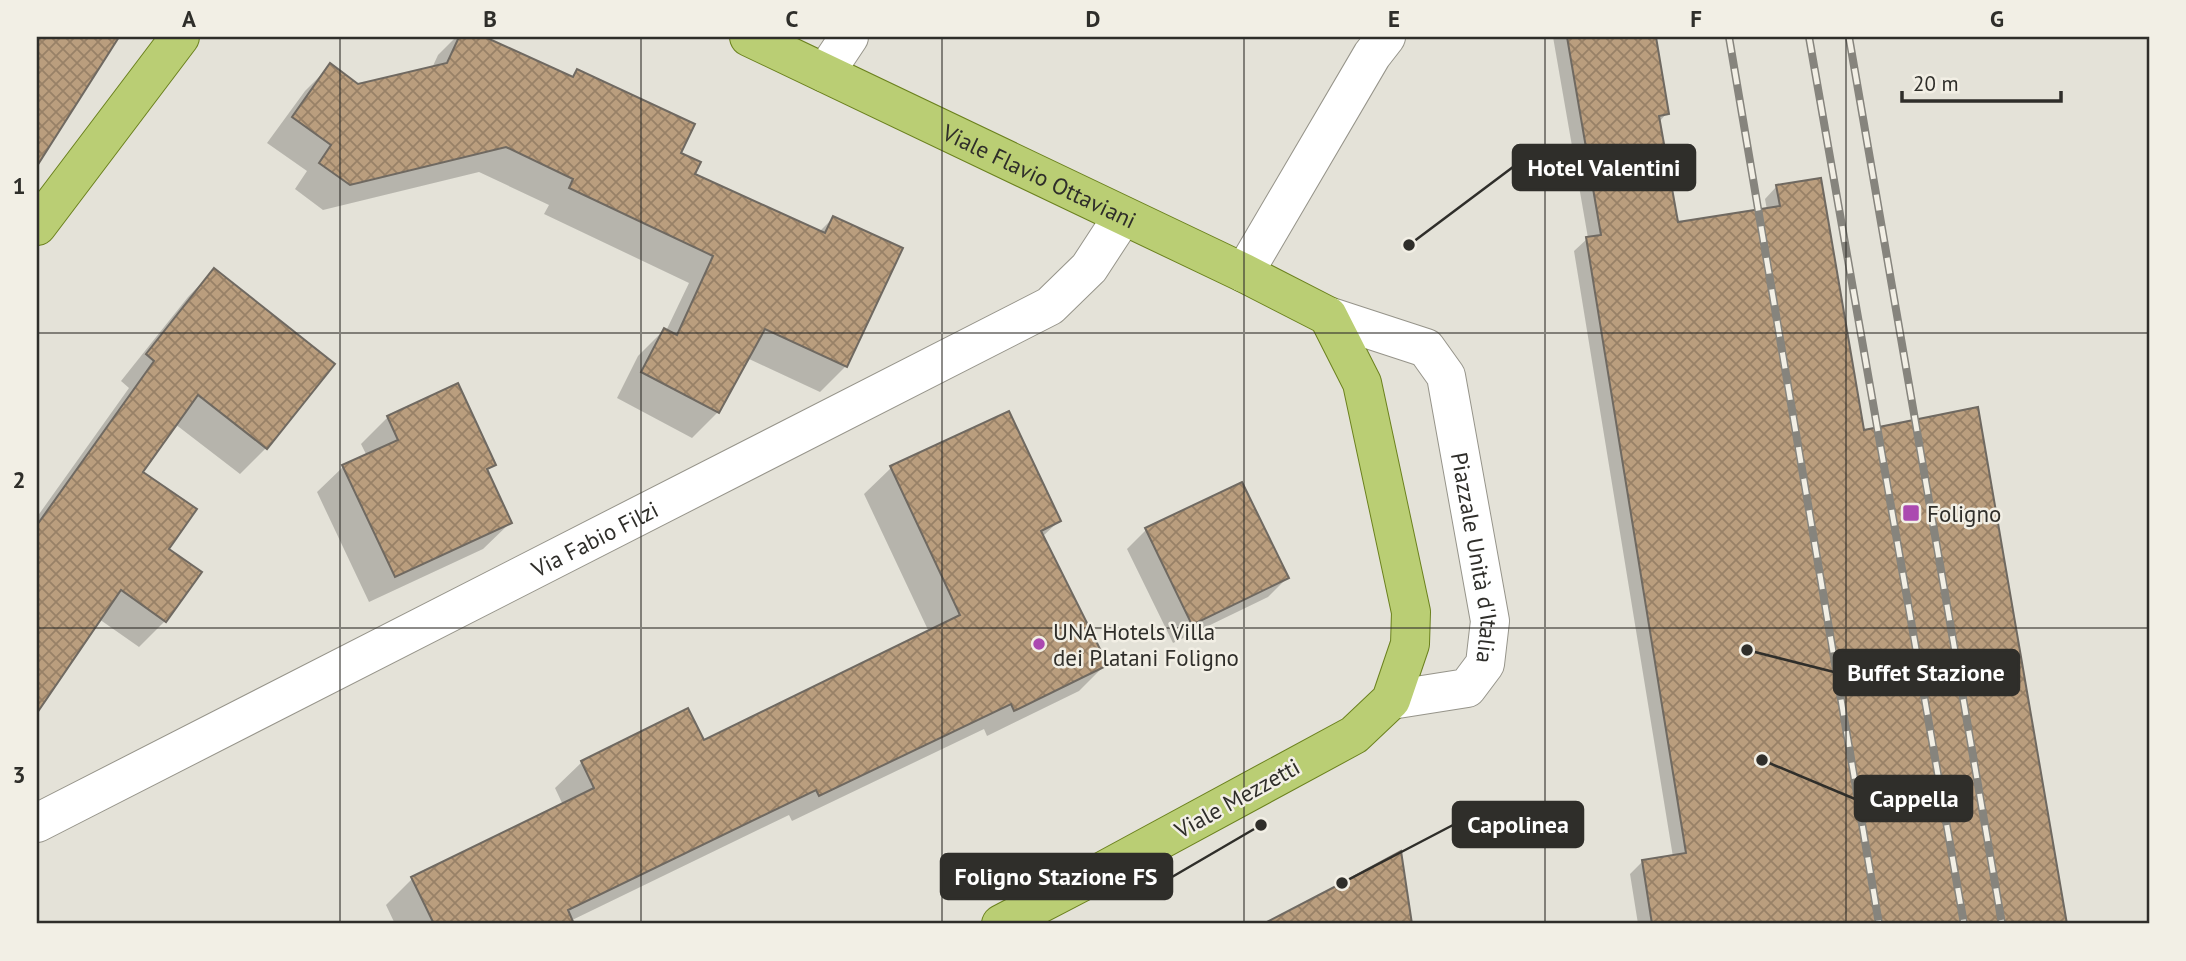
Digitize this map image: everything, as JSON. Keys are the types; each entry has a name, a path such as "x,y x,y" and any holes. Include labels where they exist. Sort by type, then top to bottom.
{"main road":[{"path":"37,226 180,37"},
{"name":"Viale Flavio Ottaviani","path":"749,37 1244,273 1328,316"},
{"path":"1328,316 1362,383 1411,612 1410,644 1391,700"},
{"name":"Viale Mezzetti","path":"1001,924 1354,735 1391,700"}],"street":[{"path":"825,73 849,37"},
{"path":"1244,273 1372,55 1386,37"},
{"name":"Via Fabio Filzi","path":"37,824 1050,306 1089,268 1123,216"},
{"name":"Piazzale Unità d'Italia","path":"1328,316 1426,348 1446,376 1490,621 1485,664 1467,688 1391,700"}],"building":[{"path":"37,37 119,37 37,166"},
{"path":"459,37 485,37 573,77 577,69 695,124 681,153 701,162 695,174 825,233 833,216 903,248 847,367 765,329 719,413 641,372 664,328 677,335 713,256 569,188 573,179 506,147 350,185 319,163 331,145 292,117 330,63 358,84 447,63"},
{"path":"1567,37 1656,37 1669,114 1659,116 1678,222 1780,206 1776,185 1821,178 1864,430 1978,407 2067,924 1652,924 1642,860 1686,853 1586,237 1601,235"},
{"path":"214,268 335,364 267,449 198,395 143,472 197,509 169,549 202,572 166,622 121,590 37,713 37,525 154,361 146,354"},
{"path":"458,383 496,465 487,469 512,523 395,577 342,465 398,440 387,416"},
{"path":"1009,411 1061,521 1041,531 1108,665 1014,711 1011,704 819,796 816,790 568,910 574,924 434,924 411,877 594,788 581,761 688,708 704,740 960,615 890,466"},
{"path":"1242,482 1289,578 1192,625 1145,528"},
{"path":"1401,851 1412,924 1263,924 1342,883"}],"railway":[{"path":"1729,37 1879,924"},
{"path":"1809,37 1964,924"},
{"path":"1849,37 2002,924"}],"place":[{"name":"Hotel Valentini","path":"1409,245"},
{"name":"Foligno","path":"1911,513"},
{"name":"UNA Hotels Villa dei Platani Foligno","path":"1039,644"},
{"name":"Buffet Stazione","path":"1747,650"},
{"name":"Cappella","path":"1762,760"},
{"name":"Foligno Stazione FS","path":"1261,825"},
{"name":"Capolinea","path":"1342,883"}]}
